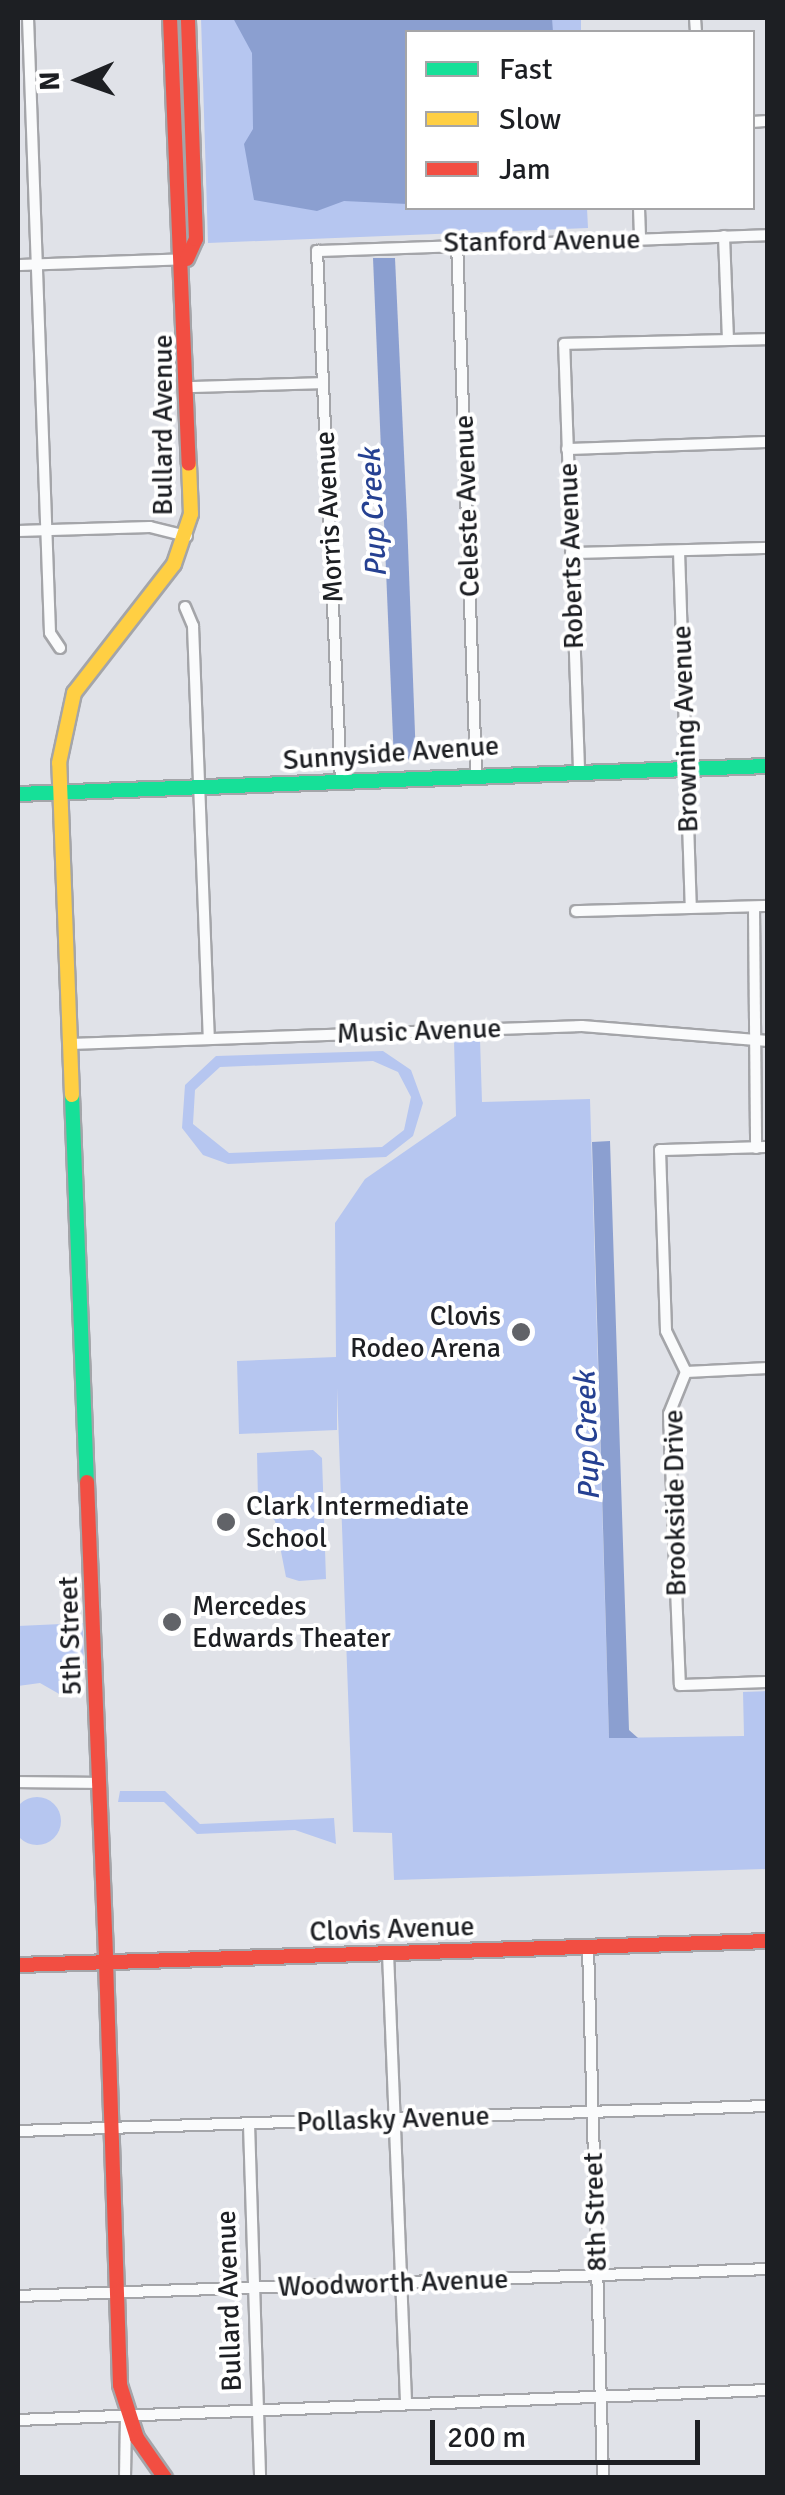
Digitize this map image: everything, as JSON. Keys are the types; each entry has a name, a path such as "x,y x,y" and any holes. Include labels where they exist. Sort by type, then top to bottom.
{"main road":[{"name":"Bullard Avenue","path":"59,791 74,693 186,536 188,258 179,239 170,18"},
{"name":"Bullard Avenue","path":"188,18 196,240 188,258"},
{"name":"Sunnyside Avenue","path":"18,794 341,783 476,771 768,766"},
{"name":"5th Street","path":"59,791 117,2293 126,2415"},
{"name":"Clovis Avenue","path":"18,1965 768,1941"},
{"path":"126,2415 156,2474"}],"street":[{"path":"28,18 50,632 60,648"},
{"path":"639,210 640,238"},
{"name":"Stanford Avenue","path":"316,252 457,242 768,235"},
{"path":"724,236 728,340 768,339"},
{"name":"Celeste Avenue","path":"457,242 476,771"},
{"name":"Morris Avenue","path":"316,252 341,783"},
{"path":"18,265 188,258"},
{"name":"Roberts Avenue","path":"579,768 564,344 728,340"},
{"path":"190,387 320,383"},
{"path":"568,449 768,442"},
{"path":"18,531 150,527 186,536"},
{"path":"571,553 768,548"},
{"name":"Browning Avenue","path":"679,551 691,908"},
{"path":"184,607 193,626 210,1039"},
{"path":"576,911 768,906"},
{"path":"754,907 755,1041 762,1148"},
{"name":"Music Avenue","path":"70,1044 582,1026 768,1041"},
{"name":"Brookside Drive","path":"762,1148 660,1150 666,1331 686,1372 670,1414 680,1685 768,1682"},
{"path":"686,1372 768,1368"},
{"path":"18,1782 100,1783"},
{"name":"8th Street","path":"588,1948 604,2478"},
{"path":"388,1953 406,2403"},
{"name":"Pollasky Avenue","path":"18,2131 768,2106"},
{"name":"Bullard Avenue","path":"249,2124 260,2478"},
{"name":"Woodworth Avenue","path":"18,2296 768,2269"},
{"path":"18,2420 768,2390"},
{"name":"5th Street","path":"124,2478 126,2415"}],"shaded area":[{"path":"201,18 581,18 581,30 405,30 405,210 587,210 588,228 208,243"},
{"path":"233,18 552,18 553,30 405,30 405,204 344,201 317,211 254,200 244,144 253,129 252,53"},
{"path":"373,258 395,258 407,519 416,760 394,762"},
{"path":"480,1039 482,1102 590,1099 609,1738 744,1736 743,1692 767,1691 767,1869 394,1880 392,1833 353,1832 337,1388 337,1430 239,1434 237,1361 336,1357 335,1223 365,1179 456,1116 454,1040"},
{"path":"383,1051 411,1070 423,1103 413,1136 386,1157 228,1164 203,1155 182,1128 185,1085 216,1056","holes":["373,1061 398,1072 411,1097 404,1130 382,1147 229,1153 193,1124 195,1090 220,1067"]},
{"path":"610,1141 629,1730 638,1738 609,1738 592,1142"},
{"path":"313,1450 322,1458 326,1579 299,1581 286,1577 275,1521 258,1501 257,1453"},
{"path":"83,1623 84,1669 61,1695 40,1683 18,1686 18,1626"},
{"path":"120,1791 165,1791 200,1824 334,1818 336,1844 295,1830 197,1834 164,1802 118,1802"},
{"path":"37,1797 54,1804 61,1821 54,1838 37,1845 20,1838 13,1821 20,1804"}],"traffic: fast":[{"path":"18,794 768,766"},
{"path":"72,1095 87,1482"}],"traffic: slow":[{"path":"72,1095 59,763 74,693 174,564 191,514 189,464"}],"traffic: jam":[{"path":"170,18 189,464"},
{"path":"187,259 196,239 188,18"},
{"path":"87,1482 106,1962"},
{"path":"18,1965 768,1941"},
{"path":"106,1962 120,2385 137,2438 165,2478"}],"place":[{"name":"Clovis Rodeo Arena","path":"521,1332"},
{"name":"Clark Intermediate School","path":"226,1522"},
{"name":"Mercedes Edwards Theater","path":"172,1622"}],"water label":[{"name":"Pup Creek","path":"374,513"},
{"name":"Pup Creek","path":"588,1436"}]}
